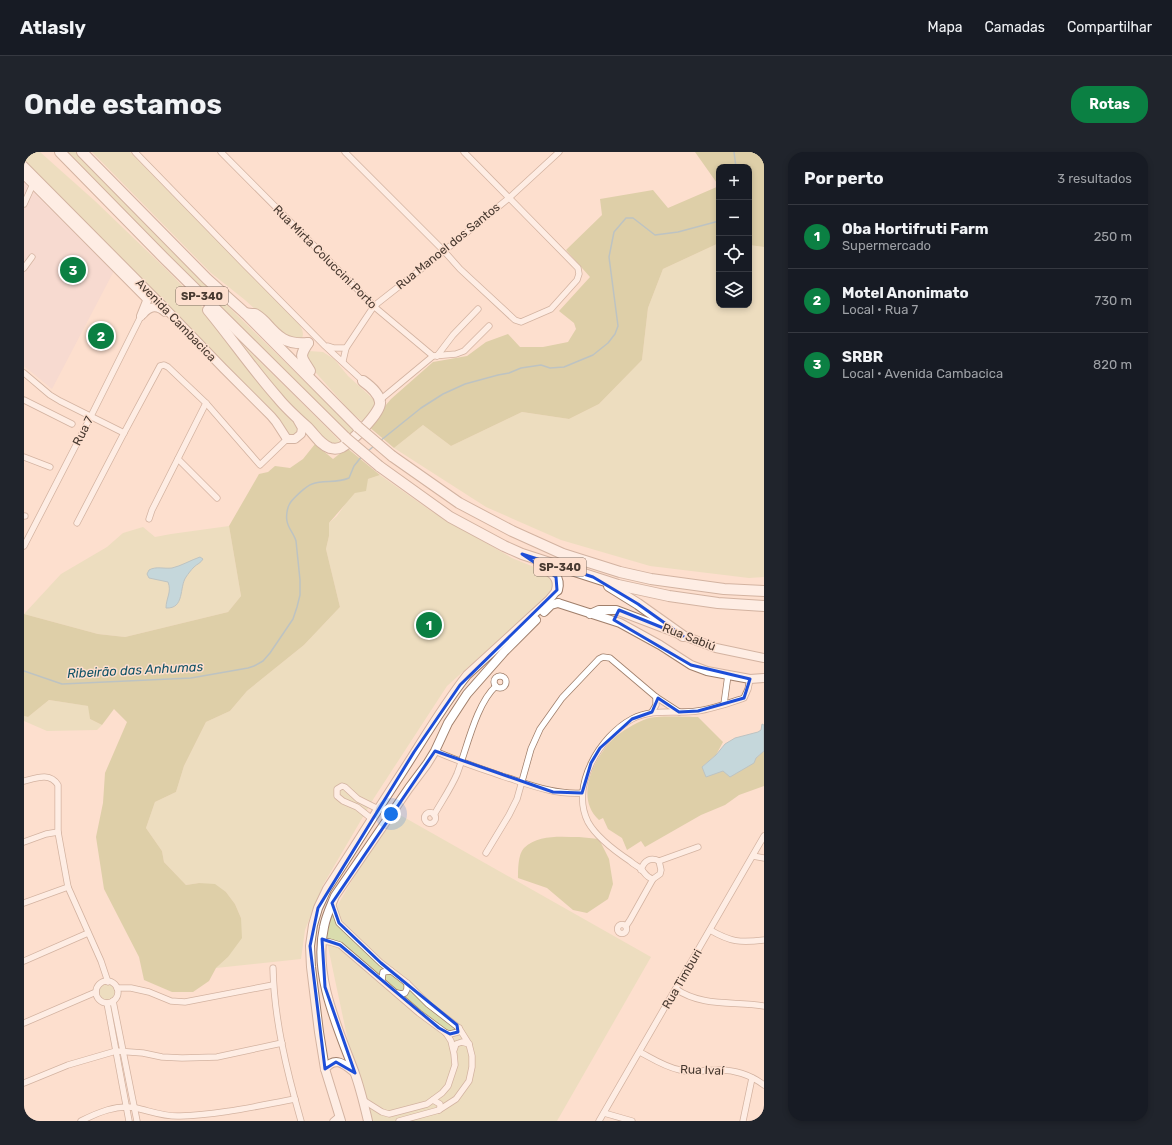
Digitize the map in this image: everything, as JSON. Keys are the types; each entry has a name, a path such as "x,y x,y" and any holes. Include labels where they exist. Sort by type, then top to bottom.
{"highway":[{"path":"55,152 108,202"},
{"name":"SP-340","path":"60,152 108,202 346,438 379,466 450,517 522,554 618,586 669,596 718,603 764,606"},
{"name":"SP-340","path":"82,152 207,279 245,313 358,427 392,456 459,503 512,531 562,554 620,572 681,584 724,589 764,591"},
{"path":"163,257 228,334 284,406 324,445 335,449 345,445 376,413 380,405 380,400 373,389 363,381"},
{"path":"245,313 255,314 276,335 284,340 297,344 308,343"},
{"path":"308,343 301,356 302,361 310,372 310,379"},
{"path":"522,554 550,571 556,577 558,586 557,590"},
{"path":"593,577 638,604 683,636"},
{"path":"681,584 720,583 764,585"}],"main road":[{"name":"Avenida Cambacica","path":"24,166 271,416 286,439"},
{"name":"Avenida Cambacica","path":"24,174 146,298 147,301 141,316"},
{"path":"141,316 148,309 156,307 160,308 179,323"},
{"path":"284,406 301,424 302,428 301,434 298,438 292,440 286,439"},
{"path":"557,590 556,600 558,603"},
{"path":"338,1119 325,1069 311,967 310,946 313,925 318,908 327,889 433,722 468,676 549,600 557,590"},
{"path":"458,706 504,652 551,605 558,603 620,623 660,645 691,665 706,671 750,679 764,678"},
{"name":"Rua Sabiú","path":"590,614 599,610 616,610 716,648 764,658"},
{"path":"368,1121 355,1073 333,1016 327,994 322,957 324,928 335,896 435,751 448,723 470,683 468,676"},
{"path":"325,1069 332,1063 336,1062 347,1066 355,1073"}],"street":[{"path":"135,152 244,265 363,381"},
{"name":"Rua Mirta Coluccini Porto","path":"221,152 374,306 435,356"},
{"path":"345,152 444,251 460,269 517,322 521,322 556,306 577,280 579,274 578,268 464,152"},
{"name":"Rua Manoel dos Santos","path":"343,361 346,348 374,306 509,198 559,152"},
{"path":"24,204 33,184"},
{"path":"24,268 32,257"},
{"path":"380,400 435,356 478,309"},
{"name":"Rua 7","path":"24,546 141,316"},
{"path":"435,356 456,354 464,351 489,326"},
{"path":"308,343 317,337"},
{"path":"326,346 346,348"},
{"path":"77,523 160,366 164,365 168,367 206,404 260,465 286,439"},
{"path":"24,373 50,395 124,432"},
{"path":"24,400 72,424"},
{"path":"149,519 152,510 206,404"},
{"path":"24,457 50,467"},
{"path":"178,458 216,498"},
{"path":"486,854 517,799 531,749 540,729 562,698 599,659 603,657 610,658 656,697 679,712"},
{"path":"724,704 728,675"},
{"path":"653,879 646,876 641,870 615,851 594,831 588,820 582,793 591,763 609,737 632,719 652,712 698,711 744,698 750,679"},
{"path":"434,814 456,776 486,697 496,686"},
{"path":"652,712 656,705 656,697"},
{"path":"435,751 462,762 553,792 569,794 582,793"},
{"path":"24,781 47,776 55,780 58,785 58,832 68,887 101,962 108,982"},
{"path":"372,819 352,804 340,799 337,796 337,789 342,786 345,787 358,799 378,809"},
{"path":"24,842 46,834 58,832"},
{"name":"Rua Timburi","path":"600,1121 764,836"},
{"path":"641,870 646,861 650,859 659,861 698,847"},
{"path":"753,856 764,858"},
{"path":"626,926 653,879 660,874 661,870 659,861"},
{"path":"24,903 68,887"},
{"path":"332,903 339,924 391,971 407,983 428,1004 459,1028 469,1044 472,1056 472,1067 469,1081 456,1099 439,1110 399,1121"},
{"path":"710,930 735,941 749,942 764,940"},
{"path":"24,962 88,934"},
{"path":"322,941 340,945 419,1013 446,1033 454,1050 455,1065 450,1080 445,1090 427,1104 417,1108 389,1114 382,1112 363,1100"},
{"path":"273,968 273,985 282,1043 301,1121"},
{"path":"382,980 383,972 391,971"},
{"path":"108,982 115,985 117,988 118,993 116,998 110,1002 101,1001 96,992 98,986 102,983 108,982"},
{"path":"396,993 405,993 407,983"},
{"path":"117,988 131,988 149,992 171,1001 185,1002 273,985"},
{"path":"676,989 691,998 764,1006"},
{"path":"24,1023 96,992"},
{"path":"110,1002 116,1051 128,1107 129,1121"},
{"path":"110,1002 123,1051 137,1121"},
{"path":"446,1033 454,1034 458,1032 459,1028"},
{"path":"454,1050 456,1044 459,1042 469,1044"},
{"path":"24,1083 68,1065 116,1051 143,1053 168,1058 210,1057 282,1043"},
{"name":"Rua Ivaí","path":"640,1052 662,1065 679,1070 692,1072 718,1069 742,1073 764,1085"},
{"path":"743,1121 752,1078"},
{"path":"445,1090 445,1097 452,1102"},
{"path":"80,1121 95,1114 121,1107 178,1116 200,1115 295,1099"},
{"path":"433,1100 440,1104 439,1110"},
{"path":"604,1113 632,1121"}],"highlighted area":[{"path":"522,554 593,577 638,604 683,636 619,610 614,620 691,665 750,679 744,698 698,711 679,712 658,698 652,712 632,719 600,748 591,763 582,793 553,792 435,751 332,903 339,923 381,963 457,1025 458,1032 450,1034 439,1028 340,945 322,939 325,987 355,1073 336,1062 325,1069 310,946 318,908 414,752 460,685 557,590 556,577"}],"shaded area":[{"path":"24,177 116,267 52,389 24,366"}],"green space":[{"path":"24,152 40,152 95,201 170,273 205,310 298,423 300,430 291,438 24,163"},
{"path":"67,152 76,152 236,314 355,431 351,435 340,426 224,312"},
{"path":"92,152 130,152 295,319 303,332 302,338 300,340 286,337 245,300 211,273"},
{"path":"695,152 764,152 764,247 752,245 752,164 716,164 716,182"},
{"path":"716,187 716,244 663,269 648,308 642,360 599,404 569,419 522,412 451,446 423,425 394,448 368,426 391,399 433,362 467,356 486,342 508,334 520,347 543,347 568,342 576,329 574,323 559,311 590,277 566,250 602,215 600,199 653,190 668,208"},
{"path":"716,244 716,308 752,308 752,245 764,247 764,577 749,578 650,566 561,540 486,507 394,448 423,425 451,446 522,412 569,419 599,404 642,360 648,308 663,269"},
{"path":"241,343 342,444 339,445 326,442 280,397 240,346"},
{"path":"309,351 323,352 334,359 348,376 374,400 375,407 363,422 351,412 309,365 306,353"},
{"path":"315,444 333,459 347,448 380,475 368,479 366,491 355,493 329,523 329,536 326,549 340,607 304,645 247,691 230,711 206,722 184,766 176,792 155,802 146,828 162,851 164,862 186,885 199,883 215,884 226,892 235,904 241,918 242,938 228,957 216,968 209,981 193,992 172,992 144,980 139,957 104,889 96,837 103,803 105,773 127,722 114,709 102,725 90,719 88,706 49,700 28,717 24,716 24,614 98,634 125,637 228,612 241,596 229,526 259,474 268,472 275,466 290,468 303,459"},
{"path":"380,475 431,511 512,558 534,567 551,577 553,591 447,686 374,798 323,885 305,930 301,959 216,968 228,957 241,918 235,904 226,892 199,883 186,885 164,862 162,851 146,828 155,802 176,792 184,766 206,722 230,711 247,691 304,645 340,607 326,549 329,536 329,523 337,516 346,503 368,479"},
{"path":"229,526 241,596 228,612 125,637 98,634 24,614 61,574 107,547 123,533 143,527 155,537"},
{"path":"49,700 89,706 90,719 102,725 97,730 47,731 24,721 24,716 28,717"},
{"path":"657,717 698,717 723,742 716,755 702,767 756,758 764,751 764,786 739,795 725,805 701,815 645,847 641,841 627,850 622,838 608,829 603,818 599,820 592,811 588,800 587,789 594,767 600,756 614,738 637,723 646,719"},
{"path":"393,811 651,957 557,1121 365,1121 324,928"},
{"path":"579,837 599,839 609,859 613,884 608,899 587,913 573,910 547,888 518,878 519,862 524,848 536,840 543,838"},
{"path":"107,984 113,986 115,992 113,998 107,1000 101,998 99,992 101,986"}],"water":[{"path":"200,557 203,559 192,569 184,581 179,601 176,605 166,608 169,592 168,582 149,578 147,574 149,570 157,568 172,568"},
{"path":"762,724 764,725 764,751 756,758 754,763 730,777 723,771 706,777 702,767 716,755 725,744 735,738 758,732 761,730"}],"waterway":[{"name":"Ribeirão das Anhumas","path":"734,152 736,164"},
{"name":"Ribeirão das Anhumas","path":"380,441 421,408 443,394 465,384 509,373 521,368 541,365 550,368 564,367 593,355 608,343 615,334 618,326 609,257 614,232 626,218 633,218 655,235 678,232 716,222"},
{"name":"Ribeirão das Anhumas","path":"368,451 374,446"},
{"name":"Ribeirão das Anhumas","path":"24,671 62,684 191,678 248,668 263,661 293,619 300,595 296,541 287,519 289,505 299,493 312,484 339,481 349,478 354,466 362,456"}],"place":[{"name":"SRBR","path":"73,270"},
{"name":"Motel Anonimato","path":"101,336"},
{"name":"Oba Hortifruti Farm","path":"429,625"}]}
